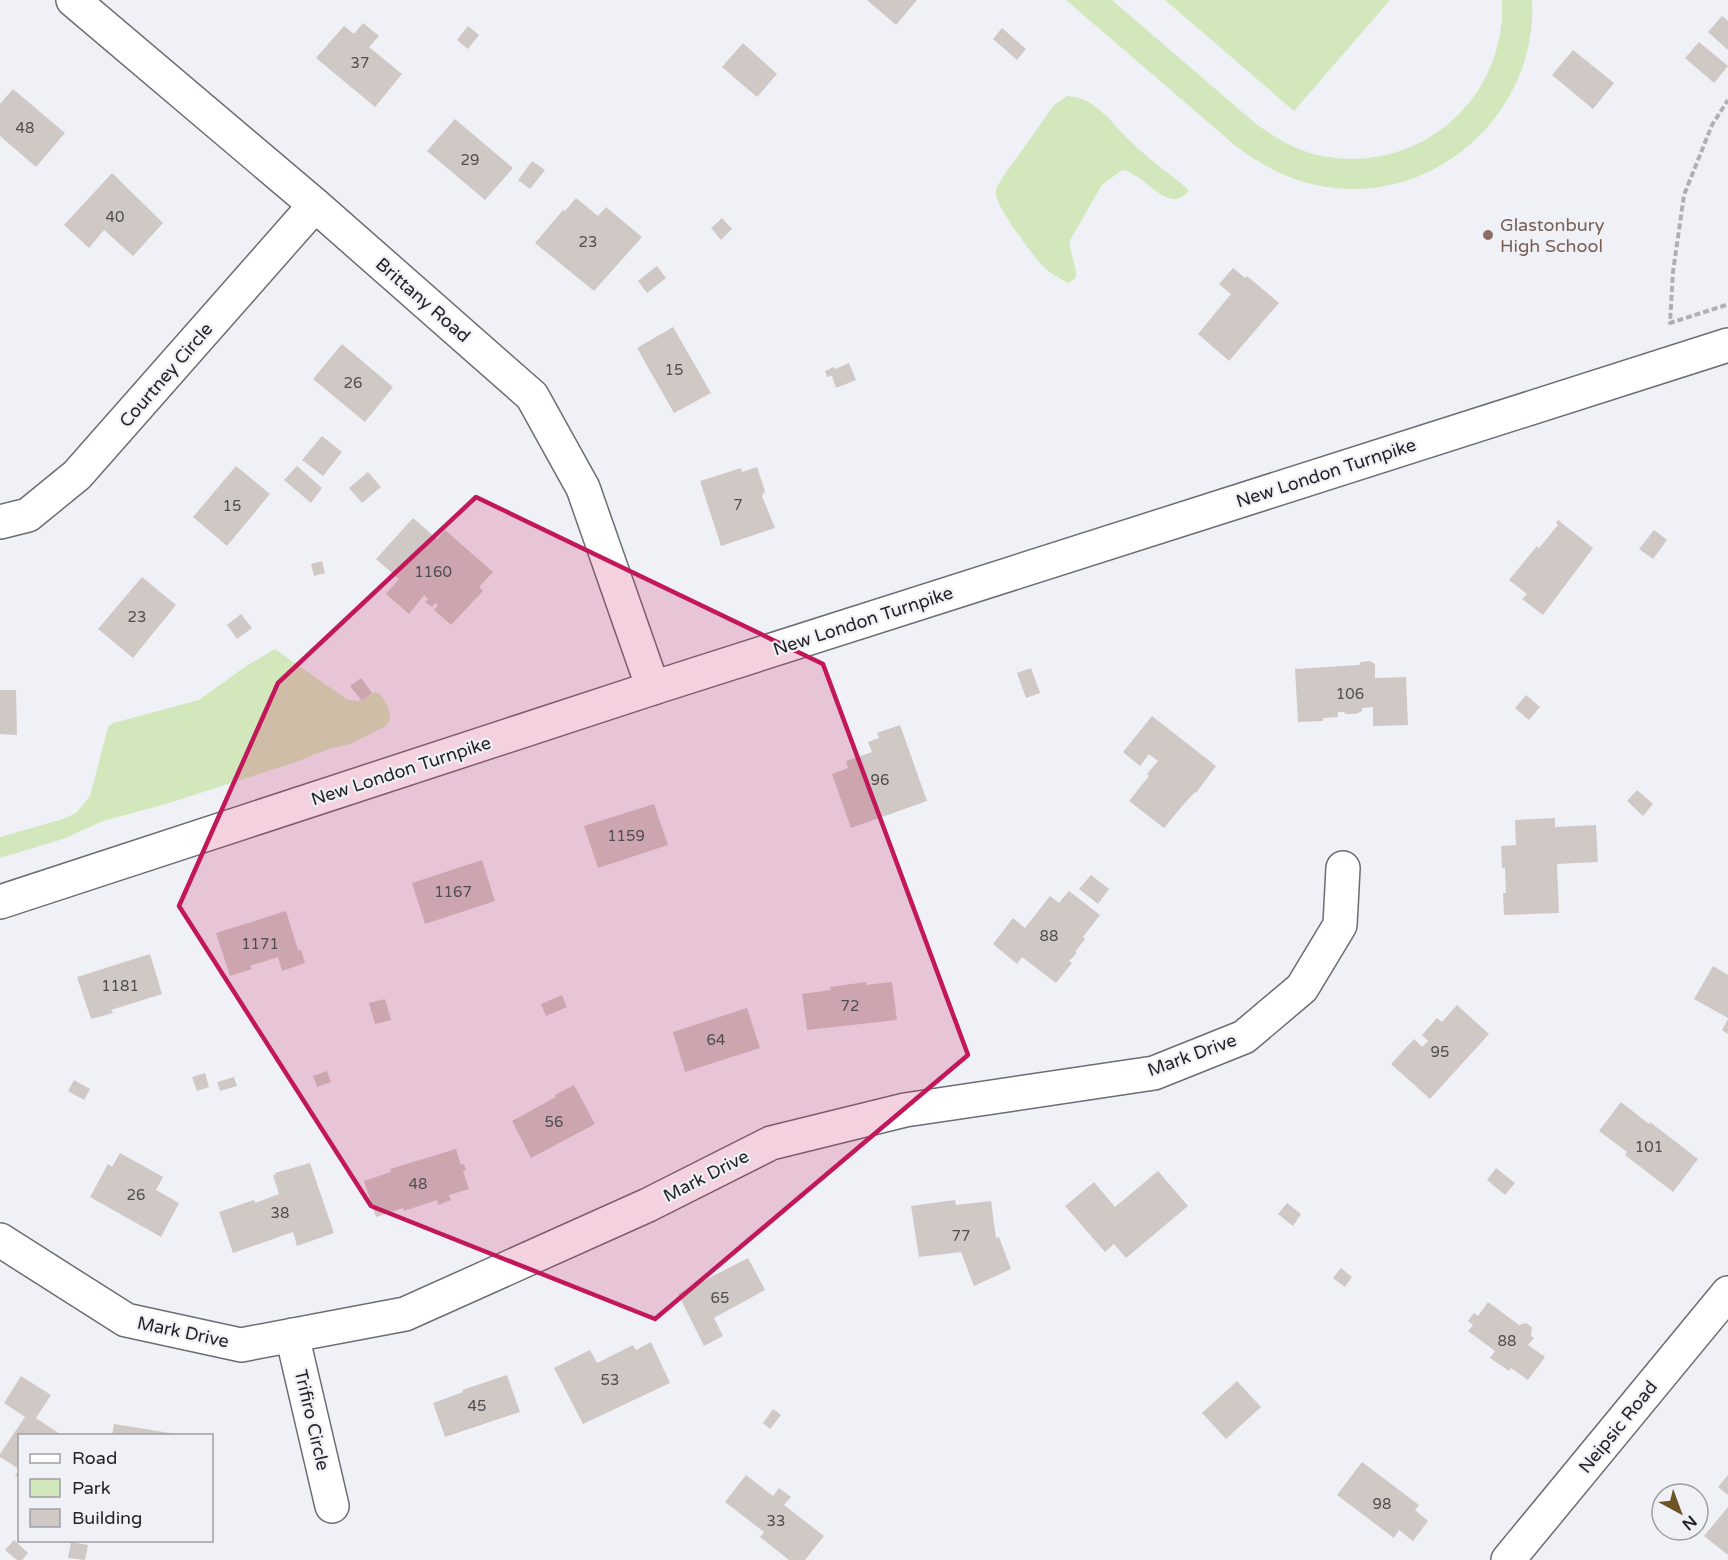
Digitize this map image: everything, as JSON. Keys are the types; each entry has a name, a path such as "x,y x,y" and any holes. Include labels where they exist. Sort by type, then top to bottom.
{"street":[{"name":"Brittany Road","path":"73,0 315,205 532,396 583,488 653,688"},
{"name":"Courtney Circle","path":"0,522 28,515 77,475 315,205"},
{"name":"New London Turnpike","path":"0,902 653,688 1728,345"},
{"name":"Mark Drive","path":"0,1240 126,1320 241,1345 405,1314 648,1205 771,1143 905,1110 1154,1073 1244,1037 1302,988 1340,925 1343,868"},
{"name":"Neipsic Road","path":"1508,1560 1728,1293"},
{"name":"Trifiro Circle","path":"291,1335 332,1506"}],"path":[{"path":"1726,305 1670,323 1673,273 1683,195 1712,125 1728,100"}],"highlighted area":[{"path":"476,497 823,664 968,1055 655,1319 371,1206 179,906 278,683"}],"green space":[{"path":"1066,0 1112,0 1256,124 1271,134 1313,154 1358,159 1392,154 1423,141 1450,122 1473,98 1490,69 1500,36 1502,0 1532,0 1529,42 1517,81 1496,116 1469,145 1436,168 1399,183 1358,189 1316,185 1295,179 1275,171 1247,154"},
{"path":"1165,0 1390,0 1294,111"},
{"path":"1067,96 1087,101 1095,106 1138,148 1189,190 1181,197 1173,199 1165,197 1139,178 1122,170 1102,185 1070,240 1076,278 1068,283 1048,271 1035,257 1003,210 996,192 1003,177 1054,105"},
{"path":"275,649 348,700 358,701 375,692 380,694 390,714 389,722 386,726 350,744 328,749 296,762 166,804 103,821 63,839 0,858 0,837 63,819 76,813 90,796 108,727 113,723 199,700 246,666"}],"building":[{"path":"867,0 917,0 896,25"},
{"path":"1722,16 1728,21 1728,50 1708,32"},
{"path":"363,23 379,36 369,47 402,74 375,107 316,58 344,26 354,34"},
{"path":"468,26 479,35 468,49 457,40"},
{"path":"1002,28 1026,49 1017,60 993,39"},
{"path":"1699,42 1728,66 1714,83 1685,58"},
{"path":"743,43 777,74 757,97 722,67"},
{"path":"1573,50 1614,83 1593,109 1552,75"},
{"path":"13,89 65,133 36,167 0,136 0,104"},
{"path":"455,119 513,168 485,200 427,151"},
{"path":"532,161 545,170 530,189 518,180"},
{"path":"112,173 163,223 133,256 104,230 89,248 64,225"},
{"path":"576,198 598,216 606,207 642,237 594,291 535,243"},
{"path":"722,218 732,229 721,240 711,228"},
{"path":"657,266 666,278 647,293 638,281"},
{"path":"1233,268 1245,278 1247,276 1279,303 1229,361 1198,334 1231,294 1219,284"},
{"path":"673,327 711,393 674,413 637,348"},
{"path":"342,344 393,387 365,422 313,379"},
{"path":"849,363 856,380 836,388 832,376 827,377 825,371"},
{"path":"322,436 342,452 323,476 302,460"},
{"path":"236,466 270,494 227,546 193,517"},
{"path":"297,466 322,488 311,503 284,480"},
{"path":"757,467 765,491 762,496 775,528 721,546 700,481 741,468 742,472"},
{"path":"368,472 381,487 362,503 349,488"},
{"path":"413,518 437,539 445,530 493,572 479,587 483,591 451,625 434,610 438,605 435,603 432,607 425,602 428,599 424,595 409,614 386,594 399,579 376,559"},
{"path":"1558,520 1593,548 1543,615 1522,599 1527,594 1509,580 1558,525 1556,523"},
{"path":"1654,530 1667,540 1653,559 1639,549"},
{"path":"322,561 325,573 314,576 311,564"},
{"path":"142,577 176,605 133,658 98,629"},
{"path":"241,614 252,628 237,639 227,625"},
{"path":"1370,661 1375,664 1375,678 1406,677 1408,725 1373,726 1373,707 1362,708 1362,711 1356,714 1338,712 1338,717 1323,718 1323,721 1298,722 1295,669 1359,665 1361,662"},
{"path":"1031,668 1040,693 1026,698 1017,673"},
{"path":"361,678 372,693 362,701 350,686"},
{"path":"0,690 16,690 17,735 0,734"},
{"path":"1526,695 1540,707 1529,720 1515,708"},
{"path":"1152,716 1216,766 1196,793 1164,828 1129,801 1158,761 1149,754 1140,766 1123,752"},
{"path":"900,725 927,801 851,828 832,774 848,768 846,761 872,752 868,742 879,738 877,733"},
{"path":"1637,790 1653,804 1643,816 1627,801"},
{"path":"654,804 668,845 598,868 584,826"},
{"path":"1555,818 1555,827 1596,825 1598,862 1557,864 1559,913 1504,915 1505,868 1502,868 1501,846 1516,845 1515,820"},
{"path":"482,860 495,901 425,924 412,883"},
{"path":"1091,875 1109,889 1098,904 1079,889"},
{"path":"1069,891 1100,915 1083,937 1085,939 1075,952 1077,953 1069,961 1072,963 1056,983 1022,957 1017,964 993,944 1013,918 1025,928 1050,896 1059,903"},
{"path":"286,911 298,950 301,950 305,963 282,971 278,957 250,966 252,969 230,976 216,933"},
{"path":"150,954 162,994 111,1010 113,1013 91,1019 77,977"},
{"path":"1713,966 1728,975 1728,1018 1694,999"},
{"path":"866,982 866,985 892,982 897,1020 807,1030 802,994"},
{"path":"562,995 567,1007 546,1016 541,1004"},
{"path":"385,999 391,1020 375,1024 369,1003"},
{"path":"1457,1005 1489,1034 1430,1099 1391,1064 1414,1039 1422,1047 1428,1041 1422,1035 1437,1018 1442,1022"},
{"path":"747,1008 760,1048 685,1072 673,1032"},
{"path":"1728,1019 1728,1034 1722,1030"},
{"path":"327,1071 331,1082 317,1087 313,1076"},
{"path":"205,1073 209,1087 197,1091 192,1077"},
{"path":"234,1077 237,1086 220,1091 217,1082"},
{"path":"74,1080 90,1089 84,1100 68,1091"},
{"path":"574,1085 595,1124 531,1158 512,1121"},
{"path":"1621,1102 1698,1159 1673,1192 1625,1155 1627,1152 1599,1131"},
{"path":"456,1149 461,1165 464,1164 466,1170 463,1171 469,1189 449,1195 451,1200 438,1205 437,1200 376,1217 364,1181 391,1172 390,1169"},
{"path":"120,1153 163,1177 156,1190 179,1203 161,1237 90,1197 108,1164 112,1167"},
{"path":"310,1163 334,1233 297,1246 293,1232 233,1253 219,1212 279,1194 273,1175 276,1175 275,1173"},
{"path":"1496,1168 1515,1183 1505,1195 1487,1180"},
{"path":"1158,1171 1188,1206 1126,1258 1114,1244 1105,1252 1065,1206 1094,1182 1115,1207"},
{"path":"955,1200 956,1205 991,1201 996,1238 999,1237 1011,1269 974,1286 961,1252 919,1257 911,1206"},
{"path":"1287,1203 1301,1214 1293,1226 1278,1214"},
{"path":"748,1258 765,1290 714,1318 723,1336 704,1346 678,1294"},
{"path":"1341,1268 1352,1277 1345,1287 1333,1278"},
{"path":"1488,1302 1519,1325 1526,1323 1532,1327 1531,1336 1534,1338 1528,1345 1545,1357 1528,1380 1511,1368 1509,1371 1490,1358 1495,1351 1468,1331 1473,1325 1468,1321 1474,1313 1478,1316"},
{"path":"651,1342 670,1383 583,1424 554,1368 590,1350 597,1363 633,1345 636,1350"},
{"path":"507,1375 520,1412 445,1437 433,1403 463,1392 462,1390"},
{"path":"21,1376 51,1395 36,1418 60,1434 18,1434 18,1468 0,1457 0,1454 25,1417 4,1403"},
{"path":"1237,1381 1261,1407 1226,1439 1202,1413"},
{"path":"773,1409 781,1415 770,1429 763,1423"},
{"path":"114,1424 176,1434 112,1434"},
{"path":"1362,1462 1419,1505 1415,1510 1428,1521 1413,1541 1399,1530 1394,1538 1337,1495"},
{"path":"746,1475 773,1496 779,1488 791,1497 784,1505 824,1536 805,1560 789,1560 760,1537 764,1532 725,1502"},
{"path":"1728,1475 1728,1495 1718,1487"},
{"path":"1728,1507 1728,1555 1710,1541 1710,1529"},
{"path":"14,1540 28,1553 22,1560 17,1560 5,1550"},
{"path":"71,1542 88,1545 85,1560 68,1558"}],"place":[{"name":"Glastonbury High School","path":"1488,235"}]}
